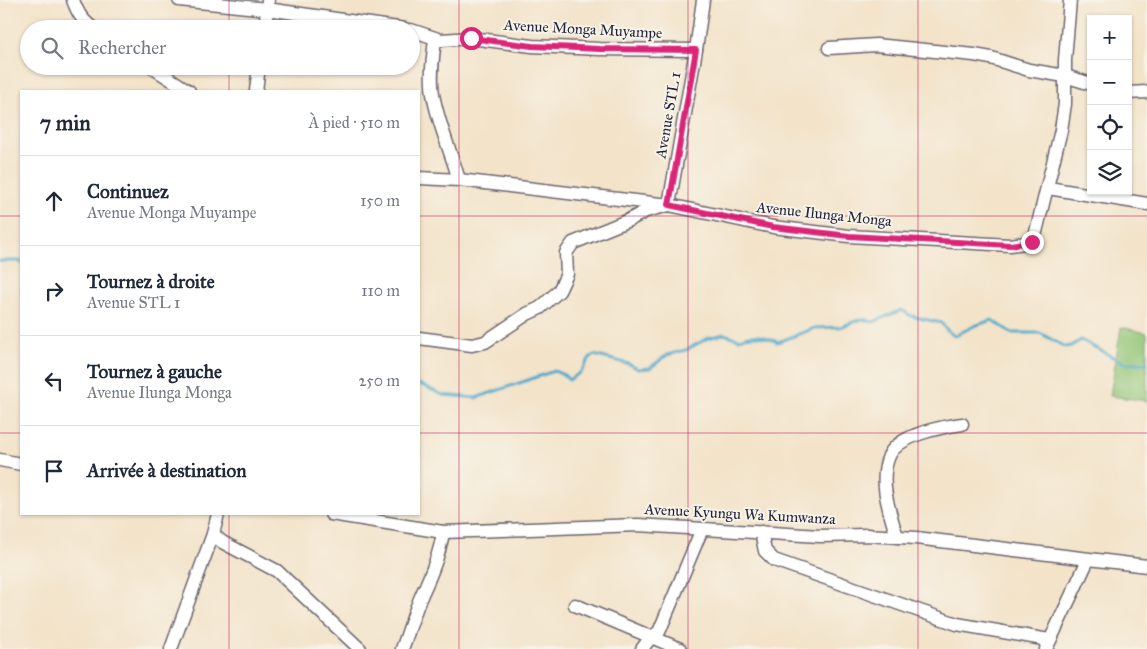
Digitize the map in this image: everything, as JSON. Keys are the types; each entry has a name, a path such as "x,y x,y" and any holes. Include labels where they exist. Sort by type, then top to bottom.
{"street":[{"path":"73,0 82,20"},
{"path":"179,0 268,4 356,20"},
{"name":"Avenue STL 1","path":"669,205 703,0"},
{"name":"Avenue Ilunga Monga","path":"420,178 459,180 669,205 792,230 849,236 1016,245 1032,242 1048,188 1061,130 1065,104 1070,0"},
{"path":"266,20 268,4"},
{"name":"Avenue Monga Muyampe","path":"420,33 440,40 471,38 532,46 590,49 696,50"},
{"path":"435,39 433,94 459,180"},
{"path":"829,48 876,45 974,55 1087,83"},
{"path":"164,75 187,90"},
{"path":"256,90 258,75"},
{"path":"1132,94 1147,92"},
{"path":"455,165 482,183"},
{"path":"1048,188 1147,204"},
{"path":"420,338 472,345 485,342 527,314 540,308 559,291 567,274 566,253 573,243 646,211 669,205"},
{"path":"897,537 888,504 885,483 889,454 898,446 920,433 938,427 962,424"},
{"path":"0,460 20,464"},
{"path":"171,649 213,534 218,515"},
{"name":"Avenue Kyungu Wa Kumwanza","path":"337,515 443,532 638,525 820,536 867,535 1147,566"},
{"path":"642,649 651,637 659,632 702,529"},
{"path":"402,649 430,579 442,542 443,532"},
{"path":"761,532 765,551 774,560 957,624 1048,645 1088,560"},
{"path":"213,534 222,542 276,571 360,649"},
{"path":"575,605 680,649"}],"green space":[{"path":"1121,327 1147,333 1147,401 1110,396"}],"waterway":[{"path":"0,261 20,261"},
{"path":"420,384 443,395 476,398 554,371 564,375 569,380 581,372 589,359 594,355 629,364 638,369 650,368 667,355 686,350 708,338 724,334 739,339 758,336 778,342 815,328 840,327 862,319 873,322 902,310 911,316 941,323 954,336 992,320 1012,333 1040,333 1065,347 1081,340 1124,363 1147,363"}],"route":[{"path":"471,38 532,46 696,50 669,205 773,227 849,236 1010,245 1032,242"}]}
